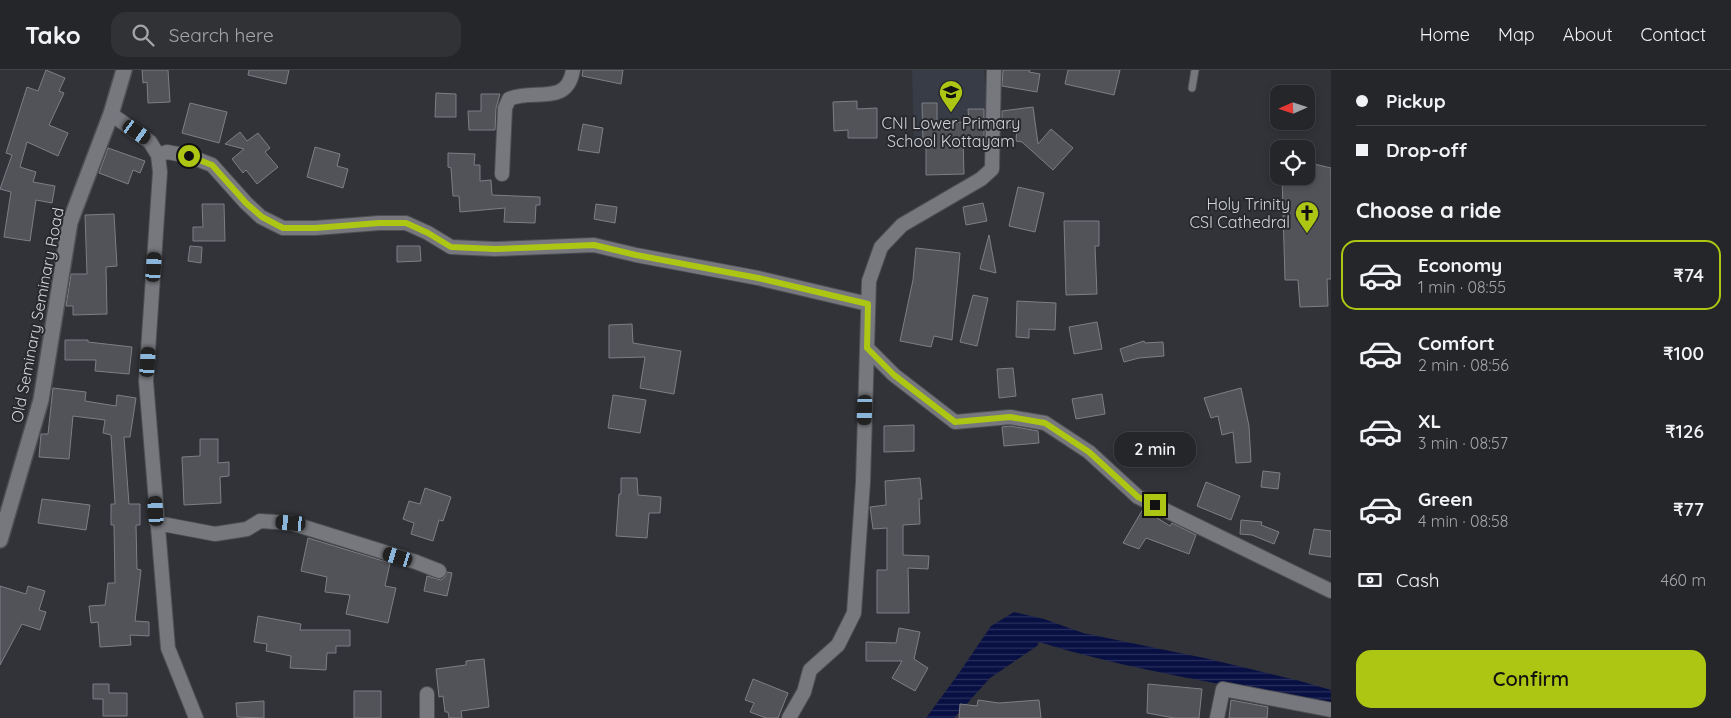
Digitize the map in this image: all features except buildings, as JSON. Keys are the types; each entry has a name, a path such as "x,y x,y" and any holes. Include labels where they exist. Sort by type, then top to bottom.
{"main road":[{"name":"Old Seminary Seminary Road","path":"0,540 41,400 70,222 111,114 124,70"}],"street":[{"path":"502,174 505,108 509,99 517,96 549,94 563,90 571,81 573,70"},
{"path":"789,718 804,692 810,670 838,645 854,613 862,482 869,281 881,247 902,225 981,179 992,168 994,70"},
{"path":"111,114 150,142 158,155 160,172 146,381 168,648 196,718"},
{"path":"158,155 167,152 189,156 212,165 256,213 283,228 406,223 428,233 451,247 495,249 594,245 644,257 758,278 868,304"},
{"path":"867,348 894,375 955,422 1010,417 1045,423 1089,452 1138,497 1331,591"},
{"path":"157,523 215,534 248,529 260,521 291,523 439,571"},
{"path":"1217,718 1222,689 1331,710"},
{"path":"427,694 427,718"}],"lane":[{"path":"1192,88 1195,70"}],"shaded area":[{"name":"CNI Lower Primary School Kottayam","path":"912,70 984,70 985,83 988,89 988,138 914,143"},
{"path":"1014,612 1044,619 1083,633 1209,659 1331,690 1331,705 1148,670 1039,642 1037,646 990,678 954,718 926,718 991,626"}],"place":[{"name":"CNI Lower Primary School Kottayam","path":"951,113"},
{"name":"Holy Trinity CSI Cathedral","path":"1307,234"}],"route":[{"path":"189,156 212,165 246,203 262,217 283,228 406,223 428,233 451,247 495,249 594,245 636,255 758,278 868,304 867,348 894,375 955,422 1010,417 1045,423 1089,452 1138,497 1155,505"}]}
